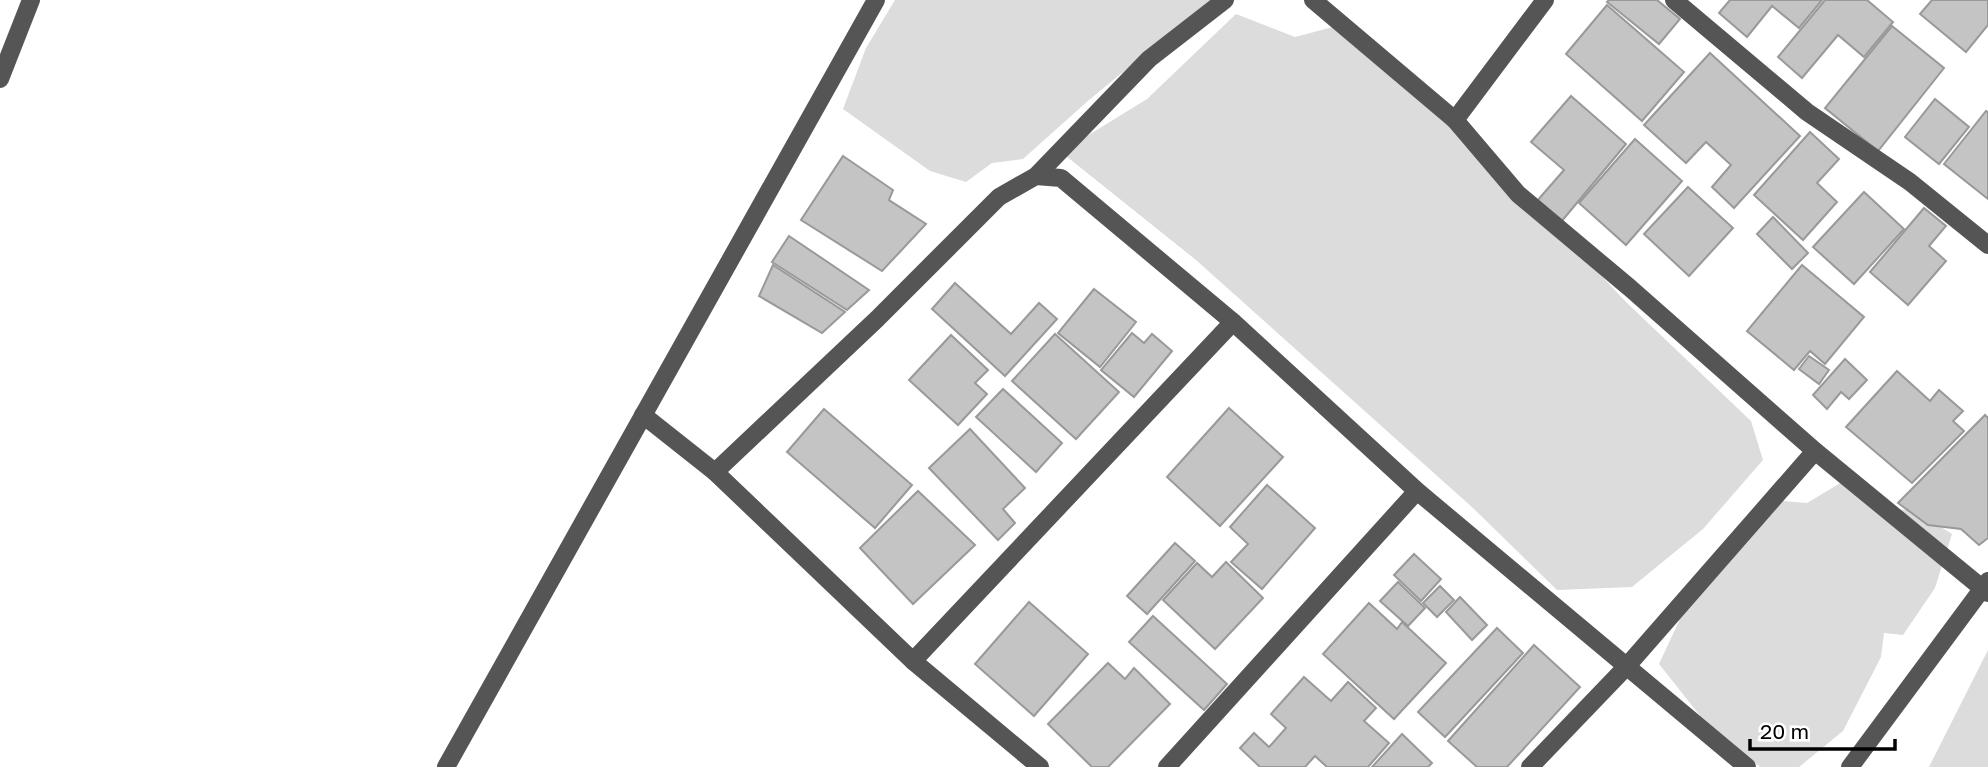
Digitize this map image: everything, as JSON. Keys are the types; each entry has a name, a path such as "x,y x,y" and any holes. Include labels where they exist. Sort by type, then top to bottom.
{"street":[{"path":"0,79 31,0"},
{"path":"446,767 876,0"},
{"path":"715,472 877,319 999,197 1035,176 1149,59 1225,0"},
{"path":"1313,0 1455,120 1518,194 1630,288 1815,451 1986,588 1850,767"},
{"path":"1455,120 1545,0"},
{"path":"1674,0 1807,112 1910,182 1988,244"},
{"path":"1035,176 1061,178 1233,322 1418,491 1747,767"},
{"path":"913,661 1233,322"},
{"path":"643,415 715,472 913,661 1040,767"},
{"path":"1530,767 1627,666 1815,451"},
{"path":"1167,767 1418,491"}],"shaded area":[{"path":"895,0 1211,0 1089,100 1023,159 992,163 966,182 930,171 843,109 866,48"},
{"path":"1236,14 1295,37 1333,27 1427,105 1540,210 1626,302 1751,421 1763,460 1703,529 1632,587 1557,590 1473,508 1196,260 1061,152 1147,99"},
{"path":"1852,476 1895,509 1916,511 1952,534 1935,588 1903,635 1884,633 1881,657 1843,731 1799,767 1760,767 1705,722 1659,664 1702,572 1783,501 1807,503"},
{"path":"1988,650 1988,767 1929,767"}],"building":[{"path":"1657,0 1680,19 1659,44 1607,2"},
{"path":"1730,0 1822,0 1799,28 1772,6 1747,37 1719,13"},
{"path":"1825,0 1867,0 1893,22 1864,57 1838,35 1802,78 1778,57"},
{"path":"1932,0 1988,0 1988,25 1966,52 1920,14"},
{"path":"1607,5 1684,72 1642,121 1566,54"},
{"path":"1892,26 1944,68 1878,151 1825,108"},
{"path":"1710,53 1800,136 1734,208 1712,187 1731,165 1706,142 1686,163 1644,125"},
{"path":"1571,96 1626,144 1561,222 1537,201 1564,170 1531,142"},
{"path":"1935,99 1969,127 1939,164 1905,137"},
{"path":"1986,111 1988,112 1988,199 1944,164"},
{"path":"1810,132 1839,159 1817,183 1837,202 1803,240 1754,195"},
{"path":"1635,139 1682,181 1626,245 1579,203"},
{"path":"843,156 893,190 889,200 926,224 882,271 801,220"},
{"path":"1688,187 1733,228 1689,276 1644,234"},
{"path":"1864,192 1904,229 1854,284 1813,247"},
{"path":"1924,208 1946,226 1929,246 1946,261 1908,305 1870,272"},
{"path":"1773,217 1808,253 1792,269 1757,234"},
{"path":"789,236 869,290 847,310 772,262"},
{"path":"773,265 845,312 822,333 759,296"},
{"path":"1802,265 1864,317 1825,364 1810,351 1794,370 1747,331"},
{"path":"955,283 1011,334 1039,303 1057,319 1005,376 932,309"},
{"path":"1094,289 1136,322 1100,367 1058,333"},
{"path":"1132,333 1144,343 1152,334 1172,351 1134,397 1101,370"},
{"path":"1055,334 1119,392 1076,439 1012,381"},
{"path":"951,335 988,370 975,383 987,394 958,425 909,380"},
{"path":"1809,356 1829,370 1819,384 1799,369"},
{"path":"1845,359 1867,380 1849,399 1841,392 1827,409 1813,395"},
{"path":"1897,371 1930,401 1939,390 1963,411 1953,421 1964,431 1912,483 1846,427"},
{"path":"1003,389 1062,443 1036,472 976,417"},
{"path":"1229,408 1283,457 1220,526 1167,477"},
{"path":"824,409 912,485 875,528 787,452"},
{"path":"1985,415 1988,418 1988,538 1979,545 1961,529 1928,525 1898,503"},
{"path":"970,429 1025,488 1003,509 1015,523 998,540 929,468"},
{"path":"1267,485 1315,528 1262,589 1231,562 1248,544 1230,527"},
{"path":"918,491 975,545 913,604 860,548"},
{"path":"1175,543 1195,561 1147,614 1127,596"},
{"path":"1414,554 1441,579 1421,601 1394,575"},
{"path":"1226,562 1263,598 1215,649 1163,600 1197,563 1212,577"},
{"path":"1398,582 1425,608 1408,626 1380,601"},
{"path":"1440,586 1454,600 1437,617 1423,603"},
{"path":"1460,597 1487,625 1472,640 1446,612"},
{"path":"1029,602 1088,654 1034,716 975,664"},
{"path":"1369,603 1397,629 1402,622 1446,663 1394,719 1323,654"},
{"path":"1153,616 1227,684 1204,710 1129,642"},
{"path":"1497,628 1523,653 1445,737 1418,712"},
{"path":"1534,645 1580,687 1507,767 1477,767 1448,741"},
{"path":"1108,663 1125,679 1134,668 1170,704 1108,767 1092,767 1048,724"},
{"path":"1304,677 1331,701 1348,682 1376,708 1364,721 1389,743 1368,767 1327,767 1315,756 1305,767 1260,767 1240,748 1254,733 1269,747 1286,728 1271,714"},
{"path":"1402,734 1432,763 1428,767 1372,767"}]}
